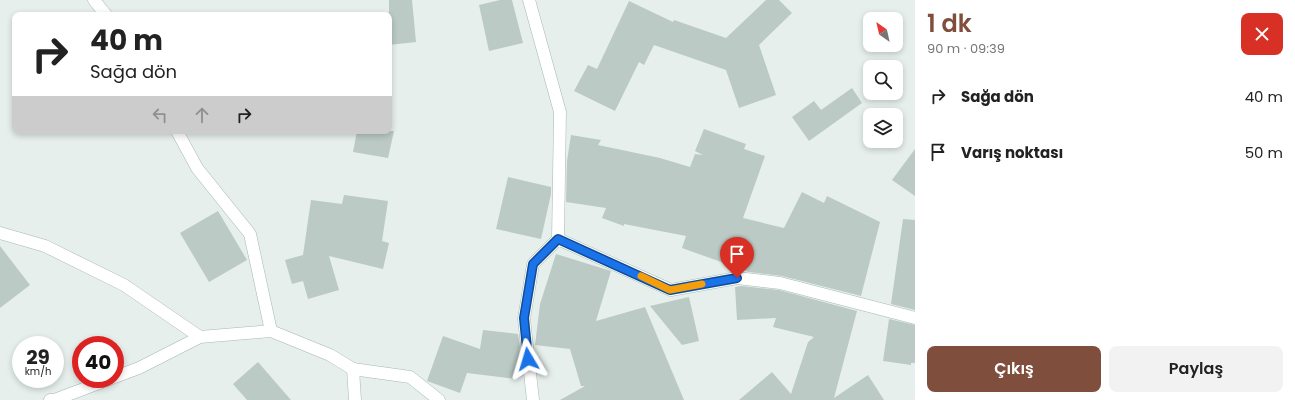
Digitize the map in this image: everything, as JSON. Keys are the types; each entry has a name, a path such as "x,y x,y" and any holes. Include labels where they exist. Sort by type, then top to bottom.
{"street":[{"path":"94,0 104,12"},
{"path":"530,0 560,112 558,239 533,264 524,318 533,400"},
{"path":"179,134 197,168 250,234 271,331"},
{"path":"0,233 45,246 124,284 200,337"},
{"path":"558,239 670,290 737,278 780,283 915,318"},
{"path":"124,374 139,368 200,337 271,331 330,355 353,369 410,377 439,400"},
{"path":"353,369 355,400"},
{"path":"50,400 54,400 86,388"}],"building":[{"path":"389,0 412,0 416,42 392,45 392,12 389,12"},
{"path":"500,0 512,0 523,43 489,51 479,5"},
{"path":"766,0 779,0 792,13 759,45 776,95 739,108 726,70 654,45 644,65 639,62 615,111 574,91 588,65 597,69 629,1 673,22 674,20 726,38"},
{"path":"852,88 862,103 809,141 792,117 814,101 821,110"},
{"path":"704,129 746,144 744,149 765,156 743,218 784,228 802,192 824,203 827,196 880,222 861,296 782,276 749,272 682,248 686,236 624,224 624,226 602,218 606,208 566,202 567,161 571,135 601,140 598,145 660,158 690,167 695,154 703,155 695,151"},
{"path":"392,131 394,131 388,158 353,152 356,134 392,134"},
{"path":"915,149 915,196 892,180"},
{"path":"508,177 551,187 551,194 541,239 496,229"},
{"path":"344,195 388,201 382,241 389,243 383,269 329,256 339,290 308,299 303,281 292,284 285,260 303,255 311,200 342,204"},
{"path":"218,211 247,260 209,282 180,233"},
{"path":"903,219 915,220 915,310 891,304"},
{"path":"0,246 30,285 0,308"},
{"path":"556,254 611,271 596,321 645,307 684,400 560,400 585,386 581,386 570,349 535,345 540,304"},
{"path":"741,286 779,290 857,311 834,398 868,375 884,400 739,400 772,372 791,394 808,342 814,337 773,327 776,318 737,320 735,287"},
{"path":"689,297 699,341 682,345 650,306"},
{"path":"889,319 915,325 915,363 911,363 911,365 883,361"},
{"path":"483,330 518,334 520,347 516,379 467,373 460,393 427,381 443,336 480,349"},
{"path":"258,362 291,400 247,400 233,384"}],"slow traffic":[{"path":"641,276 670,290 702,284"}],"route":[{"path":"528,359 524,318 533,264 558,239 670,290 737,278"}]}
